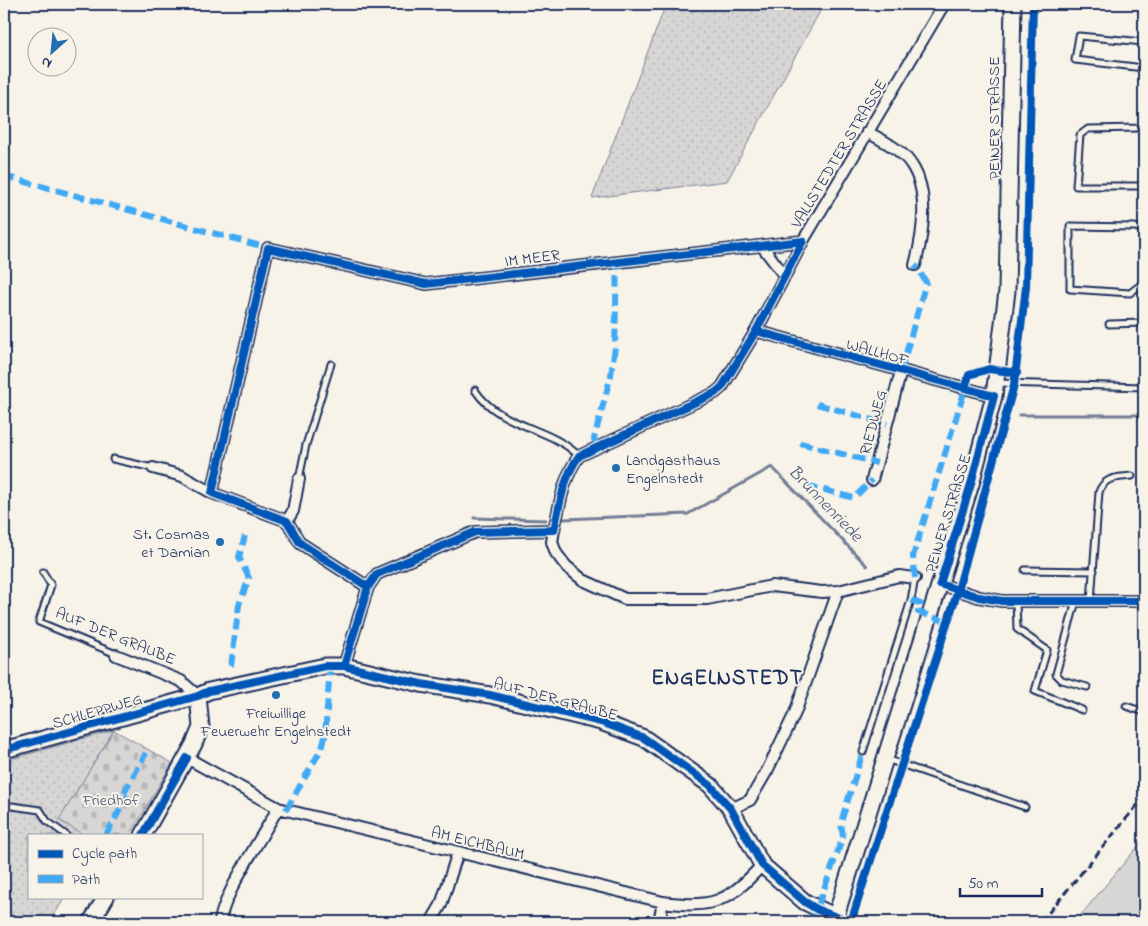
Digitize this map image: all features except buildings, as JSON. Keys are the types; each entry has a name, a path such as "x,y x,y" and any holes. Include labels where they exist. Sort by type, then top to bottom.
{"street":[{"name":"VALLSTEDTER STRASSE","path":"579,456 715,393 722,387 756,331 803,241 944,4"},
{"name":"PEINER STRASSE","path":"835,920 971,484 995,390 1007,291 1013,4"},
{"path":"868,132 888,144 911,164 922,192 922,241 915,266"},
{"name":"IM MEER","path":"212,493 268,248 426,284 803,241"},
{"path":"762,246 784,275"},
{"name":"WALLHOF","path":"756,331 901,371 995,390"},
{"name":"RIEDWEG","path":"872,480 901,371"},
{"path":"579,456 570,468 564,482 552,542 556,553 566,566 583,580 625,599 707,599 772,586 822,592 838,591 898,576 915,578"},
{"path":"153,468 182,476 212,493 287,521 300,543 368,587"},
{"path":"287,521 292,511 299,479"},
{"path":"344,666 368,587 377,574 475,532 554,530"},
{"name":"PEINER STRASSE","path":"940,584 989,600 1144,601"},
{"path":"731,809 750,800 795,713 838,591"},
{"name":"AUF DER GRAUBE","path":"116,655 181,681 198,696 209,690 325,666 344,666 421,684 490,695 601,722 644,738 710,785 731,809 762,865 805,902 835,920"},
{"path":"144,834 187,758 201,727 198,696"},
{"name":"SCHLEPPWEG","path":"4,750 198,696"},
{"name":"AM EICHBAUM","path":"187,758 278,808 663,902 687,906 718,902 742,887 762,865"},
{"path":"220,922 221,912 228,896 278,808"},
{"path":"431,922 448,888 458,852"},
{"path":"91,922 105,898"},
{"path":"659,922 663,902"}],"lane":[{"path":"1144,42 1079,36 1075,60 1144,68"},
{"path":"1144,126 1139,128 1088,129 1080,136 1076,186 1144,186"},
{"path":"1144,230 1136,227 1070,226 1070,289 1130,293 1143,283 1144,252"},
{"path":"1109,324 1144,323"},
{"path":"299,479 306,445 331,364"},
{"path":"995,390 1144,387"},
{"path":"475,390 490,407 503,416 516,424 561,441 579,456"},
{"path":"113,459 153,468"},
{"path":"1091,601 1098,492 1102,482 1107,479 1132,476"},
{"path":"1026,570 1094,571"},
{"name":"AUF DER GRAUBE","path":"43,572 51,585 39,622 116,655"},
{"path":"863,752 911,600 915,578"},
{"path":"1016,601 1017,629 1047,650 1035,691 1082,710"},
{"path":"1076,601 1056,674 1062,680 1087,687"},
{"path":"1126,706 1144,712"},
{"path":"886,759 1025,807"},
{"path":"12,806 40,810 47,821 65,834"},
{"path":"835,920 850,922"}],"green space":[{"path":"666,4 824,4 727,181 592,198"},
{"path":"114,730 60,819 82,834 28,834 28,898 64,898 50,922 4,922 4,761"},
{"name":"Friedhof","path":"114,730 172,763 131,834 82,834 59,820"},
{"path":"1144,839 1144,922 1075,922"}],"waterway":[{"name":"Brunnenriede","path":"1019,415 1144,415"},
{"name":"Brunnenriede","path":"563,519 688,514 772,467 867,566"},
{"name":"Brunnenriede","path":"474,518 546,520"}],"railway":[{"path":"1041,922 1144,797"}],"marked path":[{"path":"4,176 268,248"},
{"path":"598,446 594,439 611,375 615,347 617,261"},
{"path":"901,371 926,282 915,265"},
{"path":"915,578 913,556 966,386"},
{"path":"817,404 887,424"},
{"path":"800,443 877,463"},
{"path":"806,485 854,498 872,480"},
{"path":"231,666 239,605 249,578 239,557 245,536"},
{"path":"911,600 921,604 918,612 948,622"},
{"path":"286,810 322,748 325,737 330,666"},
{"path":"812,922 843,837 841,822 863,752"},
{"path":"124,793 146,753"},
{"path":"107,834 128,795"}],"cycle path":[{"path":"851,922 958,590 1014,385 1026,287 1033,4"},
{"path":"368,587 300,543 287,521 212,493 268,248 426,284 803,241"},
{"path":"344,666 368,587 377,574 475,532 554,530 560,501 569,473 579,456 715,393 722,387 756,331 803,241"},
{"path":"756,331 994,396 971,484 940,584 979,597 1002,601 1144,601"},
{"path":"965,388 969,375 989,369 1017,373"},
{"path":"4,750 198,696 209,691 325,666 344,666 421,684 490,695 601,722 644,738 710,785 731,809 762,865 805,902 818,910 850,922"},
{"path":"144,834 187,758"}],"place":[{"name":"Landgasthaus Engelnstedt","path":"616,468"},
{"name":"St. Cosmas et Damian","path":"220,542"},
{"name":"Freiwillige Feuerwehr Engelnstedt","path":"276,695"}],"district":[{"name":"ENGELNSTEDT","path":"727,677"}]}
